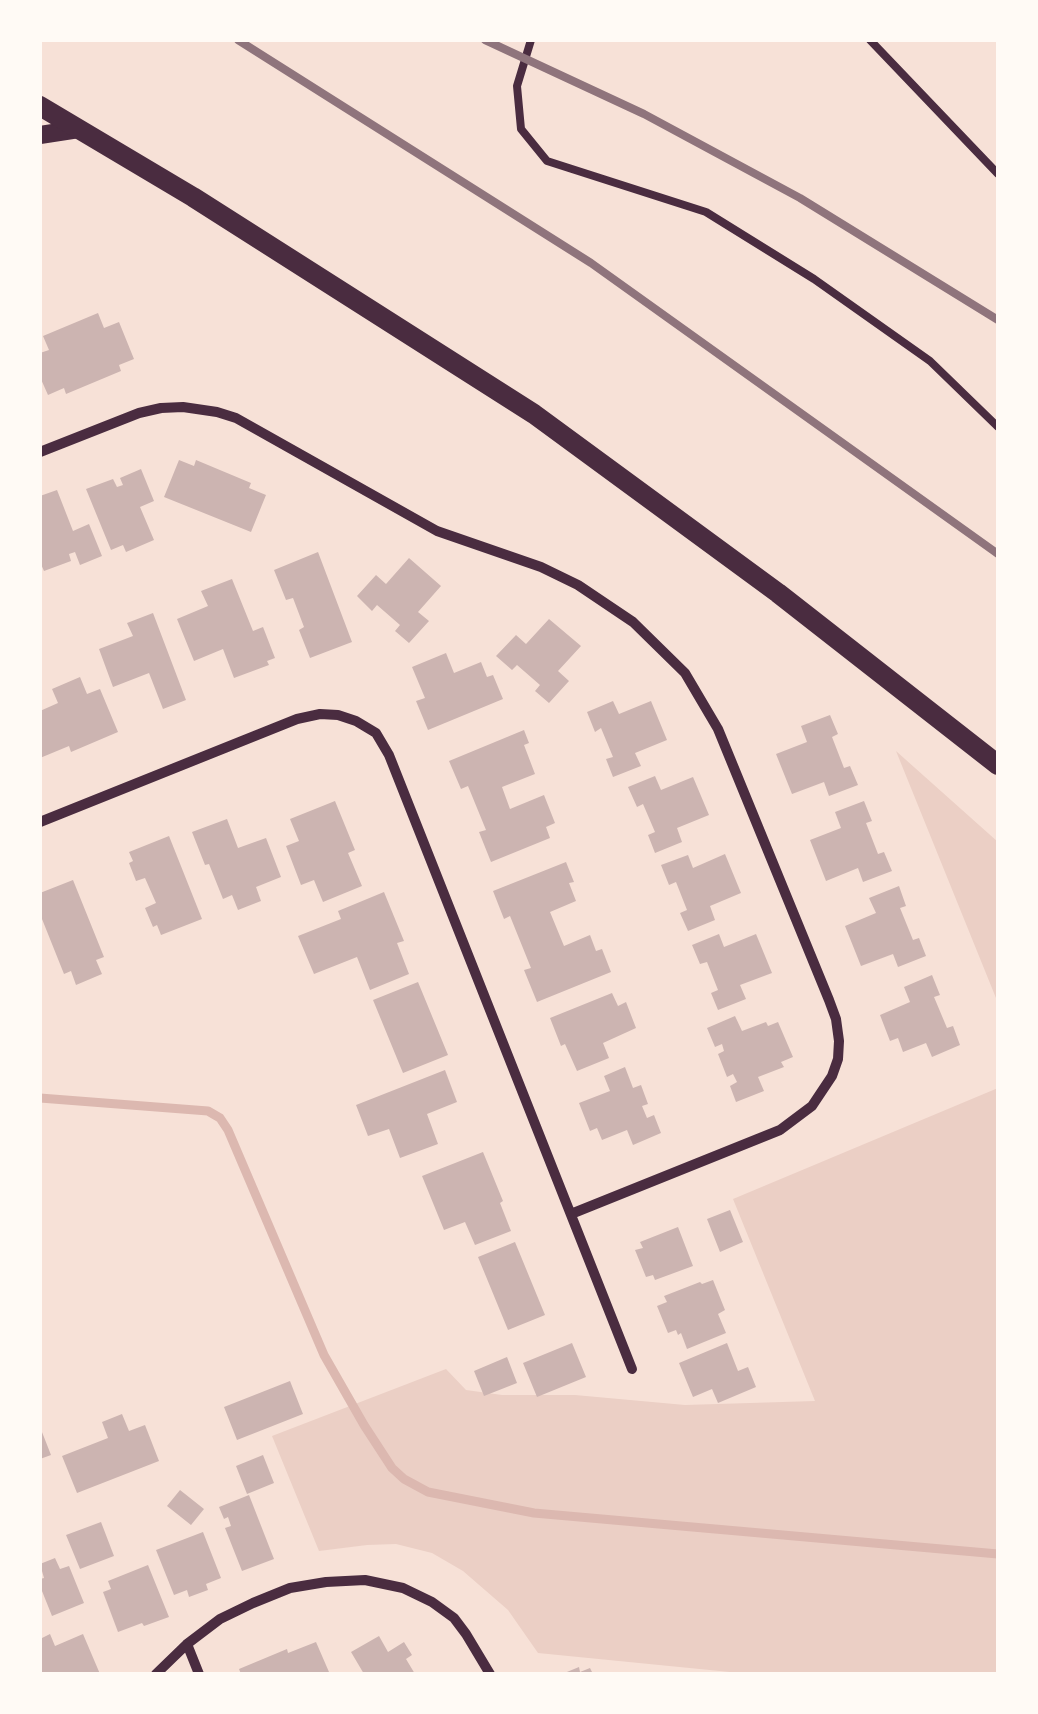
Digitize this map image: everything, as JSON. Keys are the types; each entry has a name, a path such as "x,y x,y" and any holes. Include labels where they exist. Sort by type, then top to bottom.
{"main road":[{"path":"40,106 534,414 778,594 998,765"}],"street":[{"path":"40,135 79,129"},
{"path":"40,452 160,408 183,407 226,415 438,531 578,585 633,622 685,673 718,729 829,1000 836,1019 838,1058 832,1076 812,1106 780,1130 571,1214"},
{"path":"40,822 296,719 338,714 376,733 389,754 632,1369"},
{"path":"156,1674 220,1619 290,1588 365,1580 403,1588 454,1618 490,1674"},
{"path":"187,1644 199,1674"}],"lane":[{"path":"531,40 517,86 521,129 547,161 706,212 814,279 930,361 998,427"},
{"path":"870,40 998,174"}],"shaded area":[{"path":"896,751 998,842 998,1003"},
{"path":"998,1088 998,1674 750,1674 538,1653 508,1610 463,1571 432,1553 396,1544 319,1551 272,1436 446,1369 466,1390 502,1395 575,1395 685,1405 815,1401 733,1199"}],"building":[{"path":"98,313 104,328 119,322 134,359 119,365 121,371 66,394 64,388 48,395 40,377 40,353 49,350 43,336"},
{"path":"179,460 194,466 196,460 251,483 249,488 266,495 251,532 164,497"},
{"path":"141,469 154,501 140,507 154,540 126,552 123,545 111,550 86,489 113,479 117,487 123,485 120,478"},
{"path":"57,490 73,531 89,524 102,556 80,565 75,552 69,554 71,561 44,571 40,562 40,496"},
{"path":"318,552 352,642 310,658 293,598 286,600 274,570"},
{"path":"409,558 441,586 418,612 429,621 409,643 395,631 400,625 377,605 372,611 357,596 376,575 386,584"},
{"path":"232,579 253,631 263,627 275,658 267,661 269,665 234,678 223,649 194,661 177,619 208,606 201,591"},
{"path":"153,613 186,700 163,709 149,673 113,687 99,649 133,636 127,623"},
{"path":"549,619 581,646 558,671 569,681 549,703 535,691 540,685 517,665 512,670 496,656 516,635 526,644"},
{"path":"446,653 454,673 481,662 487,677 493,675 503,699 428,730 416,701 425,698 412,667"},
{"path":"80,677 87,694 100,689 118,732 71,752 69,746 40,758 40,711 58,703 52,689"},
{"path":"613,701 619,714 651,701 667,740 635,753 641,766 613,777 606,759 613,757 601,728 595,732 587,712"},
{"path":"830,715 838,734 832,737 844,768 850,766 858,785 829,796 824,782 792,794 776,754 807,742 801,726"},
{"path":"524,730 529,743 524,745 535,774 502,787 510,809 544,795 555,823 546,827 550,838 491,862 479,832 486,830 468,786 461,789 449,761"},
{"path":"655,776 661,790 693,777 709,815 677,828 682,842 655,853 648,835 655,832 643,804 637,807 628,787"},
{"path":"335,801 355,850 348,853 362,886 323,902 314,880 301,885 286,846 299,841 290,819"},
{"path":"864,801 872,821 866,823 878,854 884,852 892,871 863,882 858,868 826,881 810,840 841,828 835,812"},
{"path":"227,819 238,848 266,838 281,877 256,887 261,901 238,910 232,895 223,899 192,832"},
{"path":"169,836 202,919 161,935 145,908 156,903 145,878 136,881 129,852"},
{"path":"725,854 741,893 710,906 715,920 688,931 680,913 687,910 676,882 669,885 661,865 688,855 693,868"},
{"path":"566,862 576,901 550,912 564,946 590,935 596,951 602,949 611,972 537,1002 524,970 531,968 510,916 504,919 493,891"},
{"path":"73,880 104,957 96,960 102,974 76,985 71,971 64,974 40,914 40,893"},
{"path":"899,886 906,906 900,908 913,940 919,938 926,956 898,967 893,954 861,966 845,926 876,913 869,898"},
{"path":"384,892 404,941 397,943 409,974 370,990 357,957 314,974 298,936 341,919 338,911"},
{"path":"719,934 724,947 756,934 772,973 740,985 746,999 718,1010 711,993 718,990 707,962 700,964 692,945"},
{"path":"932,975 940,995 934,997 947,1028 953,1026 960,1045 932,1057 926,1043 903,1052 898,1038 890,1041 880,1015 910,1002 904,987"},
{"path":"418,982 448,1055 403,1073 373,1000"},
{"path":"612,993 618,1006 626,1002 636,1028 603,1043 609,1058 577,1071 550,1018"},
{"path":"735,1016 742,1031 778,1022 793,1057 781,1062 784,1067 758,1077 764,1091 736,1102 730,1086 737,1082 733,1074 727,1077 718,1054 724,1051 722,1044 715,1047 707,1028"},
{"path":"625,1067 633,1088 641,1085 648,1104 642,1106 647,1118 654,1115 661,1133 633,1145 627,1130 602,1140 597,1128 590,1131 579,1103 610,1091 604,1076"},
{"path":"445,1070 457,1102 427,1114 438,1144 400,1158 389,1129 368,1136 356,1105"},
{"path":"483,1152 511,1231 475,1245 465,1222 444,1230 422,1176"},
{"path":"730,1210 743,1242 720,1252 707,1219"},
{"path":"678,1227 693,1266 655,1280 653,1275 646,1277 635,1250 643,1248 640,1242"},
{"path":"515,1242 545,1315 508,1330 478,1257"},
{"path":"713,1280 725,1310 718,1314 726,1333 687,1349 681,1333 668,1333 657,1306 667,1302 664,1296"},
{"path":"572,1343 586,1377 537,1397 523,1363"},
{"path":"727,1343 738,1371 748,1367 756,1387 718,1403 712,1389 693,1397 679,1363"},
{"path":"507,1357 517,1383 484,1396 474,1371"},
{"path":"290,1381 303,1414 237,1440 224,1407"},
{"path":"122,1414 129,1431 145,1425 159,1461 77,1493 62,1456 108,1438 102,1422"},
{"path":"40,1427 51,1455 40,1459"},
{"path":"263,1455 274,1483 247,1494 236,1466"},
{"path":"180,1490 204,1509 191,1525 167,1506"},
{"path":"249,1495 274,1559 242,1571 225,1528 231,1526 228,1517 224,1519 219,1507"},
{"path":"101,1522 114,1556 80,1569 66,1535"},
{"path":"203,1532 221,1578 206,1584 208,1590 189,1597 187,1590 174,1595 156,1550"},
{"path":"55,1558 60,1569 69,1566 84,1603 52,1616 40,1586 40,1579 44,1578 40,1564"},
{"path":"148,1565 169,1617 118,1632 103,1592 111,1589 108,1581"},
{"path":"50,1634 55,1646 83,1634 100,1674 40,1674 40,1639"},
{"path":"379,1636 388,1652 404,1642 412,1655 406,1659 415,1674 364,1674 351,1652"},
{"path":"316,1642 329,1672 324,1674 241,1674 239,1669 287,1649 288,1653"},
{"path":"579,1667 580,1672 590,1668 593,1674 562,1674"}],"waterway":[{"path":"40,1098 208,1111 220,1118 324,1355 392,1468 428,1492 534,1513 998,1554"}],"railway":[{"path":"238,40 591,263 998,554"},
{"path":"485,40 644,114 800,198 998,320"}]}
